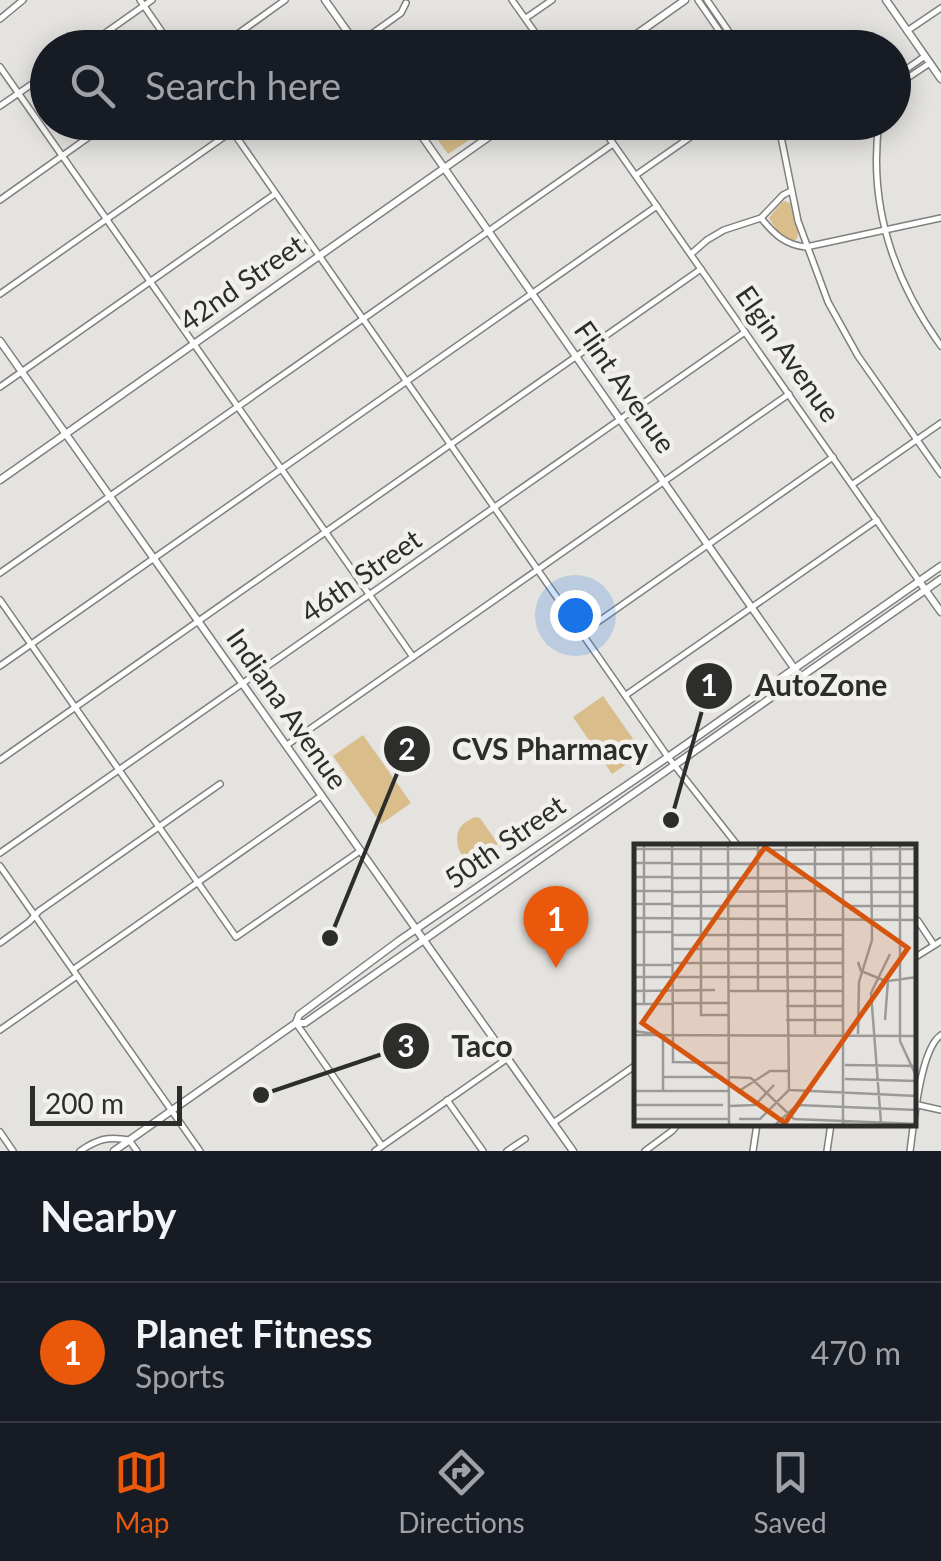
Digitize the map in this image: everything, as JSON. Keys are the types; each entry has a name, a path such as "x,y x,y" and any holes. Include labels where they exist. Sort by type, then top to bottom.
{"main road":[{"path":"326,0 346,30"},
{"path":"642,30 685,0"},
{"path":"886,0 907,30"},
{"path":"911,35 941,79"},
{"name":"Flint Avenue","path":"424,140 801,678"},
{"name":"42nd Street","path":"0,480 485,140"},
{"name":"Indiana Avenue","path":"0,342 573,1151"},
{"name":"50th Street","path":"114,1151 296,1023 299,1015 416,930 941,566"},
{"name":"50th Street","path":"296,1023 305,1023 941,579"},
{"name":"Elgin Avenue","path":"919,581 941,612"}],"street":[{"path":"0,19 23,0"},
{"path":"107,30 142,3 152,0"},
{"path":"244,30 286,0"},
{"path":"512,0 533,30"},
{"path":"525,18 552,0"},
{"path":"698,0 719,30"},
{"path":"707,0 728,30"},
{"path":"142,3 161,30"},
{"path":"377,30 401,12 406,3"},
{"path":"909,30 941,8"},
{"path":"911,68 927,59"},
{"path":"911,73 927,59"},
{"path":"0,67 30,111"},
{"path":"0,106 30,86"},
{"path":"51,140 413,656"},
{"path":"0,200 85,140"},
{"path":"0,294 219,140"},
{"path":"238,140 668,757 736,844"},
{"name":"Elgin Avenue","path":"610,140 919,581"},
{"path":"636,176 686,140"},
{"path":"782,140 806,248 821,286 846,338 941,474"},
{"path":"877,140 876,181 884,231 907,293 941,346"},
{"path":"0,573 613,144"},
{"path":"691,254 724,230 761,218 791,191"},
{"path":"0,387 275,194"},
{"path":"0,666 657,206"},
{"path":"761,218 781,239 806,248 941,218"},
{"path":"0,760 701,269"},
{"name":"46th Street","path":"0,854 745,332"},
{"path":"286,746 788,394"},
{"path":"852,485 941,423"},
{"path":"582,633 832,457"},
{"path":"626,695 877,520"},
{"path":"0,600 236,937 360,851"},
{"path":"0,943 220,784"},
{"path":"0,1030 321,796"},
{"path":"0,866 200,1151"},
{"path":"916,920 938,943 916,957"},
{"path":"296,1023 382,1146"},
{"path":"941,1035 930,1046 916,1105 941,1110"},
{"path":"375,1151 508,1058"},
{"path":"554,1124 634,1066"},
{"path":"447,1100 483,1151"},
{"path":"644,1151 676,1126"},
{"path":"753,1151 758,1126"},
{"path":"828,1151 832,1126"},
{"path":"910,1151 913,1126"},
{"path":"0,1132 13,1151"},
{"name":"50th Street","path":"80,1151 110,1136 130,1140"},
{"path":"507,1151 525,1138"},
{"path":"130,1140 137,1151"}],"shaded area":[{"path":"438,140 469,140 448,154"},
{"path":"785,201 790,203 798,233 793,241 778,232 769,218"},
{"path":"603,696 643,753 612,774 573,717"},
{"path":"363,735 411,803 381,824 333,756"},
{"path":"480,818 498,844 470,860 459,850 457,838 462,826"}],"place":[{"name":"AutoZone","path":"671,820"},
{"name":"CVS Pharmacy","path":"330,938"},
{"name":"Planet Fitness","path":"556,968"},
{"name":"Taco","path":"261,1095"}]}
